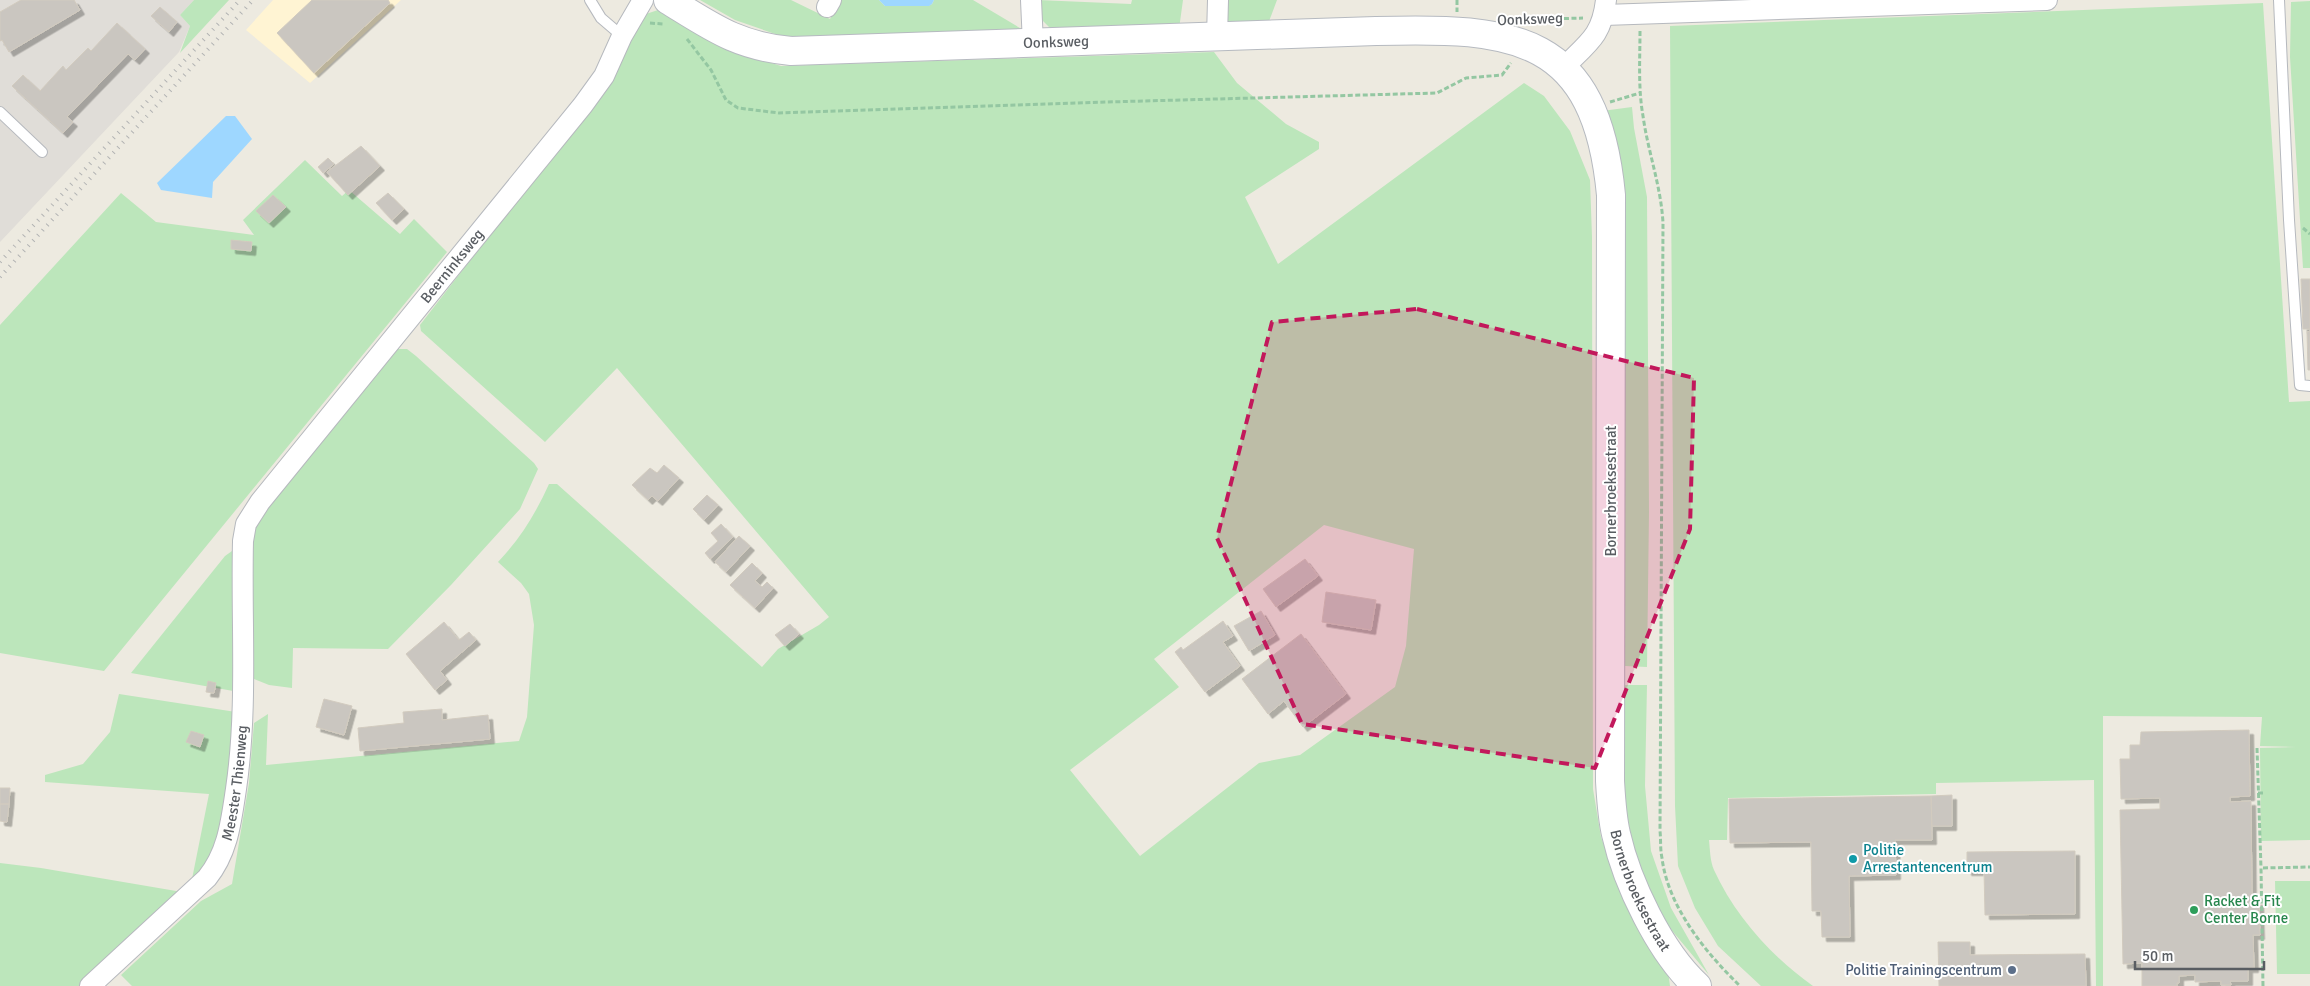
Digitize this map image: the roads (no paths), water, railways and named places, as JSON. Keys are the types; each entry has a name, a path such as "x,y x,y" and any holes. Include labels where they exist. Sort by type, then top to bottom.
{"main road":[{"name":"Oonksweg","path":"666,12 754,46 790,51 1376,31 1458,30 1486,33 1520,42 1539,50 1564,68"},
{"name":"Bornerbroeksestraat","path":"1564,68 1579,87 1596,119 1602,137 1611,195 1610,781 1615,833 1624,863 1641,904 1676,964 1697,986"}],"street":[{"path":"1031,0 1032,44"},
{"path":"1218,0 1218,37"},
{"path":"1564,68 1598,33 1605,8 1640,15 2047,0"},
{"name":"Beerninksweg","path":"246,524 260,502 582,105 604,76 622,36 638,8"},
{"name":"Meester Thienweg","path":"90,986 206,878 217,865 224,851 231,826 242,750 244,706 243,541 246,524"}],"lane":[{"path":"590,0 601,18 622,36"},
{"path":"2279,0 2289,220 2300,385 2310,386"},
{"path":"0,112 42,152"}],"water":[{"path":"879,0 934,0 929,6 885,6"},
{"path":"226,116 235,116 252,139 213,182 212,198 161,190 157,183"}],"railway":[{"path":"0,262 240,0"},
{"path":"0,277 253,0"}],"place":[{"name":"Politie Arrestantencentrum","path":"1853,859"},
{"name":"Racket & Fit Center Borne","path":"2194,910"},
{"name":"Politie Trainingscentrum","path":"2012,970"}]}
